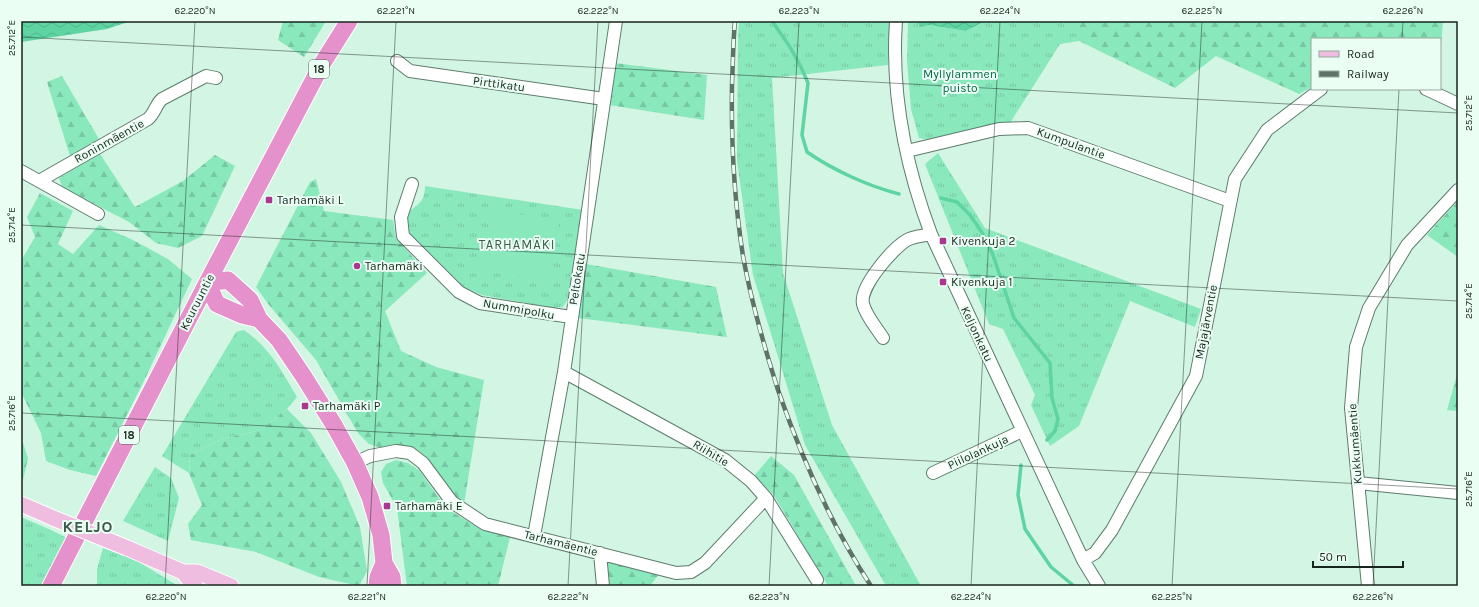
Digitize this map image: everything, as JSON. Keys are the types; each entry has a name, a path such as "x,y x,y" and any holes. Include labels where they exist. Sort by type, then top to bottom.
{"highway":[{"name":"Keuruuntie","path":"51,586 206,283 322,64 348,21"},
{"path":"259,319 242,315 217,304 206,283 228,280 250,300 259,319 279,340 334,425 355,463 370,497 381,535 384,563 392,577 393,586"},
{"path":"377,586 378,577 384,563"}],"main road":[{"path":"21,504 183,572 197,572 231,586"},
{"path":"183,572 195,586"}],"street":[{"name":"Peltokatu","path":"534,536 564,372 616,21"},
{"name":"Keljonkatu","path":"896,21 896,81 901,122 921,207 931,234 1022,431 1083,560 1099,586"},
{"name":"Pirttikatu","path":"397,61 410,71 604,99"},
{"name":"Roninmäentie","path":"39,181 148,119 153,114 158,102 162,99 206,76 216,78"},
{"name":"Majajärventie","path":"1083,560 1095,553 1112,530 1196,376 1235,178 1267,130 1320,90"},
{"path":"1428,90 1458,104"},
{"name":"Kumpulantie","path":"907,151 999,129 1028,128 1230,201"},
{"path":"21,171 98,214"},
{"name":"Nummipolku","path":"412,184 401,217 403,236 459,292 480,303 571,317"},
{"name":"Kukkumäentie","path":"1368,586 1351,408 1356,348 1369,308 1407,245 1458,190"},
{"path":"883,338 862,302 863,293 869,282 893,252 908,240 931,234"},
{"name":"Riihitie","path":"564,372 725,460 751,481 766,498 817,580"},
{"name":"Piilolankuja","path":"933,473 1022,431"},
{"name":"Tarhamäentie","path":"355,463 370,456 396,451 410,453 423,462 452,502 485,524 676,573 691,572 705,564 766,498"},
{"path":"1358,483 1458,493"},
{"path":"600,553 603,586"}],"green space":[{"path":"283,21 326,21 304,57 278,40"},
{"path":"739,21 890,21 888,65 772,78 783,273 832,425 921,586 886,586 805,445 753,275 737,161"},
{"name":"Myllylammen puisto","path":"908,21 917,21 921,27 929,25 966,31 985,21 1079,21 1079,41 1060,44 1010,123 930,140 919,138 911,109 907,61"},
{"path":"1079,21 1443,21 1441,46 1441,38 1311,38 1311,88 1299,94 1216,56 1175,88 1079,41"},
{"path":"615,63 707,75 704,120 609,105"},
{"path":"62,76 99,139 70,156 47,82"},
{"path":"938,153 985,228 1201,309 1195,327 1130,301 1079,426 1050,446 1031,405 1035,395 1003,329 989,324 925,164"},
{"path":"100,154 135,207 183,181 215,155 235,166 202,236 178,248 156,243 129,222 62,187 59,178"},
{"path":"316,179 324,211 393,220 396,238 427,273 385,311 401,351 436,367 484,380 464,504 454,495 430,461 418,450 407,446 381,448 369,444 358,433 316,360 269,305 256,287 310,182"},
{"path":"425,186 583,210 569,297 563,307 552,308 482,295 462,286 411,235 406,225 408,212 423,199"},
{"path":"40,193 73,211 58,244 73,254 99,225 133,240 168,259 192,279 142,385 96,476 70,470 46,461 41,433 22,394 21,261 35,237 27,217"},
{"path":"1457,202 1458,203 1458,257 1427,235"},
{"path":"492,209 559,222 548,282 481,269"},
{"path":"586,264 716,287 727,337 578,318"},
{"path":"244,330 268,352 297,397 287,409 261,430 221,439 190,455 189,473 162,456 236,332"},
{"path":"1458,371 1458,411 1447,410"},
{"path":"287,409 311,433 341,482 360,527 367,571 359,586 319,577 256,552 191,540 188,524 202,505 189,473 190,455 221,439 261,430"},
{"path":"21,437 28,458 23,480 21,479"},
{"path":"771,456 794,475 856,586 828,586 773,494 754,476"},
{"path":"396,460 408,463 419,470 446,508 482,530 510,537 498,586 407,586 397,508 383,483 381,472 386,464"},
{"path":"155,467 171,478 179,498 168,541 123,521"},
{"path":"21,517 69,539 46,586 21,586"},
{"path":"103,548 134,559 178,586 97,586 97,569"},
{"path":"606,561 659,574 650,586 608,586"}],"water":[{"path":"21,21 131,21 107,29 21,42"},
{"path":"917,21 985,21 966,31 929,25 921,27"}],"waterway":[{"path":"772,21 790,47 808,83 802,135 807,152 851,177 875,187 899,194"},
{"path":"941,198 957,202 970,215 983,234 993,255 1014,318 1050,363 1052,398 1058,419 1055,431 1047,440"},
{"path":"1021,465 1018,495 1025,529 1051,567 1074,586"}],"railway":[{"path":"735,21 732,84 734,170 737,213 743,256 754,307 778,390 807,466 830,515 871,586"}],"place":[{"name":"Tarhamäki L","path":"269,200"},
{"name":"Kivenkuja 2","path":"943,241"},
{"name":"Tarhamäki","path":"357,266"},
{"name":"Kivenkuja 1","path":"943,282"},
{"name":"Tarhamäki P","path":"305,406"},
{"name":"Tarhamäki E","path":"387,506"}],"district":[{"name":"TARHAMÄKI","path":"517,244"},
{"name":"KELJO","path":"88,526"}]}
